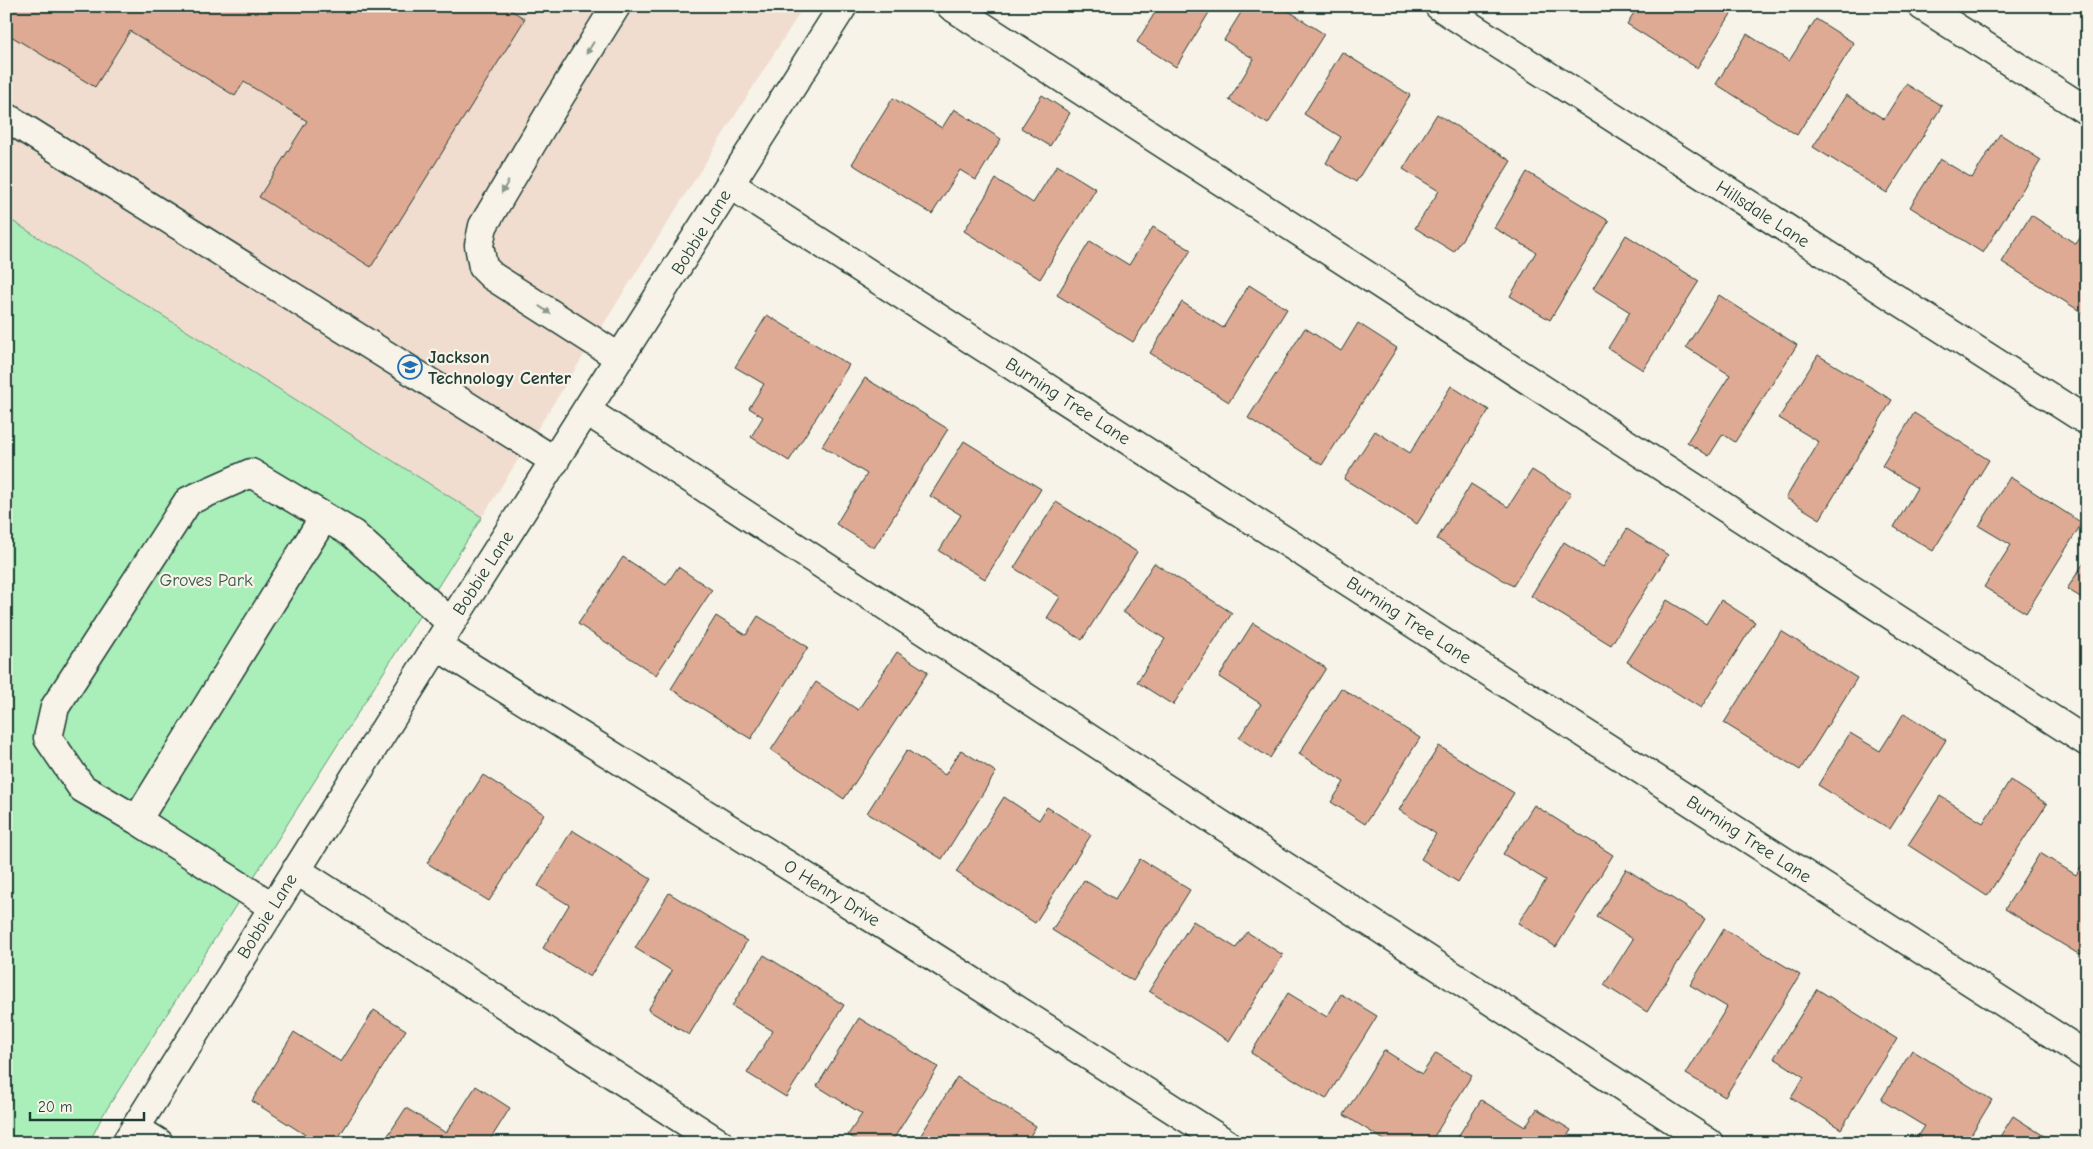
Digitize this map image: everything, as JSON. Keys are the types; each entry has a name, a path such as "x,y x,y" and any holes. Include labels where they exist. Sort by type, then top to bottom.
{"street":[{"path":"616,6 507,183 483,226 479,245 483,267 492,276 620,358"},
{"name":"Bobbie Lane","path":"130,1135 444,634 843,6"},
{"path":"951,6 2087,742"},
{"name":"Hillsdale Lane","path":"1439,6 2087,421"},
{"path":"1922,6 2087,111"},
{"path":"6,117 555,461"},
{"name":"Burning Tree Lane","path":"731,185 2087,1056"},
{"path":"587,411 1709,1143"},
{"name":"O Henry Drive","path":"136,820 82,788 48,738 55,707 188,501 251,474 353,534 444,634 920,948 1226,1143"},
{"path":"273,907 136,820 324,517"},
{"path":"296,870 719,1143"},
{"path":"130,1135 159,1143"}],"shaded area":[{"name":"Jackson Technology Center","path":"6,6 804,6 482,517 6,217"}],"green space":[{"name":"Groves Park","path":"6,217 482,517 103,1115 89,1143 6,1143"}],"building":[{"path":"6,6 505,6 525,19 371,267 259,197 307,121 244,82 235,96 130,31 95,87 6,33"},
{"path":"1159,6 1213,6 1176,67 1137,42"},
{"path":"1245,6 1281,6 1324,34 1268,124 1229,100 1254,59 1224,40"},
{"path":"1638,6 1736,6 1697,68 1627,24"},
{"path":"1816,19 1854,43 1797,135 1716,84 1747,34 1789,61"},
{"path":"1342,52 1410,95 1356,182 1326,163 1341,137 1304,114"},
{"path":"1906,84 1942,106 1887,193 1813,147 1846,95 1884,119"},
{"path":"1042,95 1070,113 1050,146 1021,128"},
{"path":"893,98 942,128 954,109 1001,139 976,180 960,170 932,214 852,164"},
{"path":"1437,114 1511,161 1454,252 1415,228 1439,191 1403,169"},
{"path":"2000,134 2041,160 1983,253 1910,207 1940,159 1972,178"},
{"path":"1057,165 1096,189 1040,279 964,231 996,179 1033,203"},
{"path":"1527,172 1609,221 1550,320 1510,296 1536,252 1494,228"},
{"path":"2031,215 2076,244 2087,227 2087,307 2083,313 2002,262"},
{"path":"1153,227 1191,250 1133,342 1057,295 1090,241 1129,265"},
{"path":"1626,235 1699,281 1643,370 1608,348 1630,312 1593,289"},
{"path":"1249,285 1287,309 1229,402 1150,353 1182,302 1223,328"},
{"path":"1719,295 1797,345 1735,442 1723,434 1709,456 1687,442 1730,375 1686,347"},
{"path":"767,315 849,365 789,461 751,437 763,417 749,408 764,384 735,367"},
{"path":"1358,323 1397,348 1322,465 1248,418 1305,328 1341,351"},
{"path":"1818,355 1892,400 1820,519 1786,498 1819,442 1779,418"},
{"path":"865,378 948,429 874,548 836,524 867,474 822,446"},
{"path":"1451,386 1489,410 1417,524 1344,479 1375,431 1410,453"},
{"path":"1914,413 1989,460 1933,551 1894,527 1917,488 1882,466"},
{"path":"964,441 1041,489 985,579 939,551 961,515 930,496"},
{"path":"1532,470 1571,494 1513,586 1437,539 1471,484 1508,507"},
{"path":"2010,477 2082,523 2026,613 1984,587 2011,545 1979,526"},
{"path":"1056,502 1137,552 1082,640 1047,618 1060,597 1014,568"},
{"path":"1627,529 1668,555 1611,645 1531,596 1564,542 1603,567"},
{"path":"623,557 666,585 678,567 712,590 656,675 578,624"},
{"path":"2087,558 2087,601 2067,589"},
{"path":"1154,563 1232,613 1173,705 1137,682 1165,639 1123,612"},
{"path":"1667,600 1706,624 1721,600 1755,622 1701,708 1627,662"},
{"path":"716,616 746,635 758,616 808,647 751,739 671,689"},
{"path":"1253,623 1326,668 1270,758 1239,738 1261,704 1219,677"},
{"path":"1781,631 1857,678 1800,770 1724,723"},
{"path":"2087,644 2087,660 2080,655"},
{"path":"897,652 928,672 844,799 771,750 816,682 858,710"},
{"path":"1341,688 1420,738 1365,824 1331,802 1344,782 1299,754"},
{"path":"1904,713 1946,740 1890,829 1818,785 1850,733 1880,751"},
{"path":"1439,746 1514,793 1458,882 1421,859 1436,834 1399,810"},
{"path":"907,750 945,775 961,750 996,772 942,859 867,813"},
{"path":"483,775 544,814 489,901 427,863"},
{"path":"2010,780 2047,804 1987,896 1908,845 1940,796 1983,823"},
{"path":"1004,797 1039,820 1047,807 1091,835 1035,923 956,872"},
{"path":"1534,805 1613,855 1556,947 1518,923 1546,880 1503,854"},
{"path":"572,830 651,879 590,977 543,948 569,905 538,886"},
{"path":"2040,853 2076,875 2087,857 2087,944 2080,955 2005,909"},
{"path":"1140,859 1190,890 1133,981 1052,930 1084,880 1115,899"},
{"path":"1626,869 1705,919 1647,1012 1604,985 1633,939 1597,917"},
{"path":"669,893 747,941 689,1035 648,1010 672,971 635,948"},
{"path":"1193,921 1236,948 1247,932 1283,955 1229,1041 1149,991"},
{"path":"1724,929 1800,975 1725,1097 1686,1074 1727,1007 1690,985"},
{"path":"764,955 844,1005 786,1097 747,1073 773,1031 732,1006"},
{"path":"1817,989 1897,1039 1841,1129 1791,1098 1804,1077 1774,1058"},
{"path":"1288,993 1327,1017 1341,994 1377,1016 1326,1099 1251,1053"},
{"path":"374,1010 406,1030 335,1143 318,1143 252,1101 294,1032 341,1062"},
{"path":"859,1018 938,1067 891,1143 861,1143 848,1135 862,1114 817,1086"},
{"path":"1384,1050 1422,1074 1436,1053 1472,1075 1430,1143 1389,1143 1344,1115"},
{"path":"1912,1050 1992,1100 1966,1143 1913,1143 1924,1126 1881,1100"},
{"path":"957,1077 1036,1126 1026,1143 916,1143"},
{"path":"476,1086 510,1108 488,1143 383,1143 406,1108 446,1133"},
{"path":"1481,1100 1525,1127 1537,1109 1571,1130 1563,1143 1454,1143"},
{"path":"2013,1116 2055,1143 1996,1143"}],"place":[{"name":"Jackson Technology Center","path":"410,367"}]}
